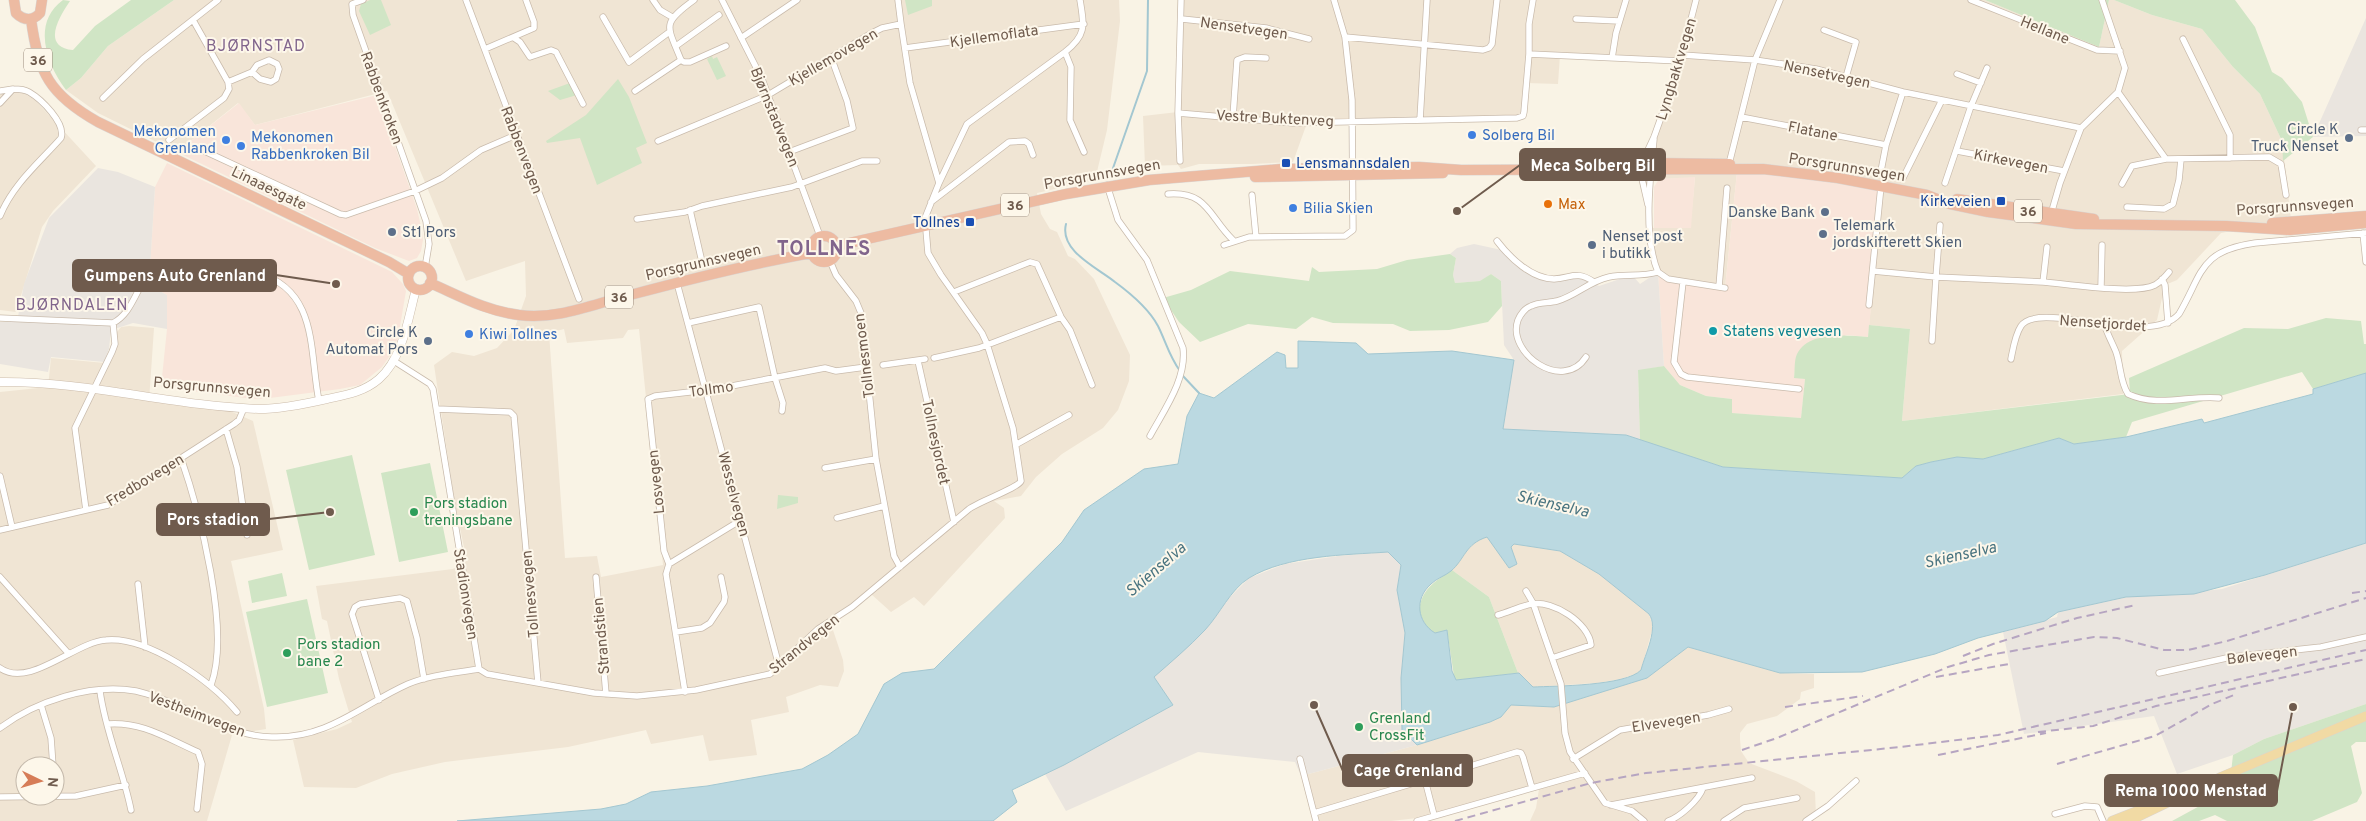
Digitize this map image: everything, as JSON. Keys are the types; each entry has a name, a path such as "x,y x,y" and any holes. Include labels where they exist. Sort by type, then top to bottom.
{"highway":[{"path":"13,2 19,16 31,19 38,16 42,5"},
{"name":"Linaaesgate","path":"31,19 36,53 42,69 54,89 70,105 106,125 389,262 409,274"},
{"name":"Porsgrunnsvegen","path":"836,246 1107,185 1188,176 1227,174 1239,171 1282,169 1353,172 1419,167 1461,170 1739,165 1881,186 1926,195 1976,210 2116,226 2130,224 2226,226 2290,230 2365,230"},
{"name":"Porsgrunnsvegen","path":"2226,226 2366,216"},
{"path":"820,236 830,238 836,246 835,256 830,261 819,261 811,253 811,245 820,236"},
{"name":"Porsgrunnsvegen","path":"430,283 488,308 531,316 570,312 677,284 811,253"},
{"path":"414,268 425,268 431,276 430,283 422,290 416,290 409,284 409,274 414,268"}],"main road":[{"path":"2129,821 2183,795 2366,716"},
{"path":"2112,821 2183,795"}],"street":[{"path":"42,5 50,0"},
{"path":"102,98 143,59 218,0"},
{"name":"Rabbenkroken","path":"363,0 352,4 353,15 416,191 428,236 425,268"},
{"path":"467,1 474,0"},
{"path":"485,49 532,30 534,26 526,0"},
{"path":"653,0 660,10 672,17"},
{"path":"602,17 629,62 668,33 672,17 694,0"},
{"name":"Bjørnstadvegen","path":"722,0 768,95 820,236"},
{"path":"741,38 797,0"},
{"path":"898,0 901,24"},
{"path":"924,226 925,218 939,183 967,124 1065,52 1078,40 1084,24 1080,0"},
{"path":"1181,0 1182,20"},
{"path":"1224,245 1233,240 1256,237 1350,234 1354,225 1353,121 1345,37 1334,0"},
{"path":"1420,120 1427,0"},
{"path":"1345,37 1483,50 1488,48 1493,36 1497,0"},
{"path":"1529,54 1529,24 1533,0"},
{"path":"1612,58 1619,21 1626,0"},
{"name":"Lyngbakkvegen","path":"1647,167 1654,137 1681,58 1696,0"},
{"path":"1730,160 1756,60 1780,0"},
{"name":"Hellane","path":"1971,0 2097,50 2120,51"},
{"name":"Kirkevegen","path":"2050,218 2064,172 2081,128 2118,92 2125,68 2102,0"},
{"name":"Rabbenvegen","path":"467,1 579,300"},
{"path":"676,46 719,15"},
{"path":"1576,18 1619,21"},
{"path":"169,140 224,98 229,89 228,82 193,20"},
{"name":"Nensetvegen","path":"1178,113 1182,20 1266,28 1309,39"},
{"name":"Kjellemovegen","path":"658,141 768,95 876,31 901,24 910,82 939,183"},
{"name":"Kjellemoflata","path":"905,48 1084,24"},
{"path":"1824,30 1856,42 1846,77"},
{"path":"668,33 676,46 681,60"},
{"path":"514,38 520,42 530,57 551,50 556,52 583,104"},
{"path":"2183,40 2230,135 2230,158"},
{"path":"681,60 690,62 726,46"},
{"path":"1065,52 1071,67 1070,120 1084,152"},
{"name":"Nensetvegen","path":"1529,54 1612,58 1756,60 1816,69 1903,92 2081,128"},
{"name":"Vestre Buktenveg","path":"1178,113 1293,122 1517,118 1523,116 1529,54"},
{"path":"1233,118 1237,60 1244,57 1266,58"},
{"path":"789,152 853,128 832,58"},
{"path":"228,82 252,72 257,65 269,60 277,64 279,69 276,79 271,82 260,79 252,72"},
{"path":"634,91 681,60"},
{"path":"1945,183 1971,106 1987,68"},
{"path":"1956,74 1981,83"},
{"path":"0,102 13,89"},
{"path":"0,91 24,90 33,95 58,119 62,126 62,135 21,180 11,194 0,216"},
{"path":"1881,171 1886,145 1903,92"},
{"path":"2118,92 2166,159"},
{"path":"1903,178 1942,100"},
{"path":"1178,113 1180,161"},
{"name":"Flatane","path":"1741,117 1886,145"},
{"path":"200,149 340,214 351,214 416,191 442,178 481,150 516,135"},
{"name":"Lyngbakkvegen","path":"1647,167 1654,137"},
{"path":"931,202 1010,142 1026,140 1033,156"},
{"name":"Kirkevegen","path":"1957,151 2064,172"},
{"path":"2122,184 2132,166 2166,159 2269,157 2281,164 2286,195"},
{"path":"2127,207 2164,208 2173,204 2179,180 2180,159"},
{"path":"637,219 690,210 801,184 862,161 877,161"},
{"path":"1647,167 1648,205 1653,250 1658,272 1668,279 1722,288 1727,188"},
{"path":"1647,167 1648,205"},
{"path":"1107,185 1118,220 1147,260 1182,348 1184,359 1181,375 1150,436"},
{"path":"1869,306 1881,186"},
{"path":"1168,194 1178,193 1200,200 1233,240"},
{"path":"1252,195 1256,237"},
{"path":"690,210 702,262"},
{"path":"1932,341 1940,225"},
{"name":"Strandvegen","path":"479,670 487,674 538,683 606,694 637,696 684,692 774,672 818,629 852,607 978,503 1020,485 1022,481 1017,444 987,344 982,333 928,253 924,226"},
{"path":"2365,230 2366,262"},
{"name":"Nensetjordet","path":"2011,359 2020,326 2030,319 2104,323 2150,328 2168,323 2179,314 2200,271 2225,250 2238,245 2365,230"},
{"path":"1497,241 1518,263 1541,277 1553,279 1580,274 1594,282"},
{"path":"2102,245 2102,287"},
{"path":"2043,282 2047,247"},
{"name":"Tollnesmoen","path":"830,261 836,275 859,307 876,459 894,556 900,567"},
{"path":"954,292 1030,262 1034,263 1041,269 1061,317 1070,330 1092,385"},
{"path":"0,318 113,323 128,313 148,276 163,265 184,263 248,271 279,282 294,296 306,316 319,401"},
{"path":"1872,271 1936,277 2102,287 2148,287 2162,279 2169,272"},
{"path":"1586,356 1575,369 1565,371 1545,369 1532,359 1523,348 1517,327 1522,314 1531,306 1558,301 1594,282 1609,277 1640,276 1658,272"},
{"path":"2162,279 2165,285 2168,323"},
{"path":"1683,282 1674,362 1681,374 1687,377 1799,389"},
{"name":"Wesselvegen","path":"677,284 779,666"},
{"name":"Porsgrunnsvegen","path":"0,382 27,382 244,408 273,408 319,401 358,392 379,379 394,361 416,290"},
{"path":"688,323 759,307 775,378 783,403 782,411"},
{"path":"934,358 987,344 1061,317"},
{"path":"86,510 75,435 78,421 112,352 114,344 113,323"},
{"path":"2104,323 2108,338 2116,353 2123,384 2128,394 2143,399 2165,401 2219,398"},
{"path":"883,365 925,359"},
{"name":"Stadionvegen","path":"394,361 430,384 433,389 479,670"},
{"name":"Tollnesjordet","path":"918,361 954,522"},
{"name":"Tollmo","path":"648,399 655,396 706,390 825,368 836,370 866,367"},
{"name":"Losvegen","path":"648,399 664,551 669,564 666,574 684,692"},
{"name":"Fredbovegen","path":"0,530 99,508 117,499 239,420 244,408"},
{"name":"Tollnesvegen","path":"437,408 510,412 514,416 538,683"},
{"path":"1017,444 1069,414"},
{"path":"226,429 237,467 247,534"},
{"path":"181,458 211,572 217,645 216,664 211,685"},
{"path":"825,468 876,459"},
{"path":"0,476 12,527"},
{"path":"837,518 884,506"},
{"path":"669,564 741,520"},
{"path":"0,577 69,654"},
{"name":"Strandstien","path":"596,577 606,694"},
{"path":"676,632 702,628 710,623 724,602 725,596 721,577"},
{"path":"138,584 145,647"},
{"path":"1526,592 1533,603 1561,684 1565,733 1574,759 1585,773 1598,796 1608,805 1632,811 1644,821"},
{"path":"379,700 352,614 354,607 360,604 400,598 407,601 417,638 424,679"},
{"path":"1498,615 1533,603 1565,613 1578,621 1590,638 1591,645 1552,658"},
{"name":"Bølevegen","path":"2159,673 2231,657 2321,647 2366,637"},
{"path":"0,668 12,674 28,672 94,643 107,640 128,641 145,647 211,685 238,712"},
{"name":"Vestheimvegen","path":"0,728 24,712 41,704 100,691 117,690 145,693 169,701 232,729 252,735 273,737 302,735 330,727 401,688 424,679 479,670"},
{"path":"100,691 107,724 126,785 131,810"},
{"path":"41,704 51,738 52,756"},
{"name":"Elvevegen","path":"1574,759 1620,730 1708,715 1729,709"},
{"path":"107,724 129,724 146,727 198,752 202,764 197,809"},
{"path":"1314,813 1517,752 1521,753 1532,788"},
{"path":"1300,759 1316,821"},
{"path":"1416,821 1585,773"},
{"path":"1608,805 1752,778"},
{"path":"1425,780 1434,815"},
{"path":"1806,821 1828,806 1856,781"},
{"path":"65,796 82,795 126,785"},
{"path":"1668,821 1676,817 1695,800 1703,788"},
{"path":"0,797 15,797"},
{"path":"1724,821 1744,808 1797,798"},
{"path":"2055,814 2091,806 2097,807 2103,821"}],"shaded area":[{"path":"174,0 1119,0 1120,21 1107,130 1095,180 1037,193 1041,214 1050,229 1057,232 1068,256 1075,259 1094,279 1130,355 1129,381 1118,410 1103,428 1062,454 1036,477 1021,496 994,501 1004,508 1005,518 924,606 914,597 891,612 871,594 831,624 843,660 844,671 838,687 820,685 786,697 789,712 751,720 757,755 709,761 703,735 651,744 646,730 568,747 445,762 392,774 356,788 304,787 293,740 337,729 352,722 339,679 327,621 322,619 316,586 453,569 462,562 465,552 455,504 434,365 452,352 474,356 497,348 514,330 526,296 525,261 466,281 387,91 255,125 238,103 177,152 98,113 66,90 81,78 108,46","holes":["564,329 567,343 623,338 628,330 639,329 663,565 601,577 597,556 565,558 549,333"]},
{"path":"1181,0 1985,0 2099,47 2109,0 2114,0 2152,15 2202,29 2233,67 2260,94 2282,141 2291,220 2221,233 2177,280 2165,285 2157,320 2122,351 2123,394 1902,421 1910,329 1869,325 1883,191 1737,172 1725,288 1668,279 1658,272 1650,228 1690,228 1695,178 1659,179 1654,137 1680,62 1560,55 1558,84 1526,83 1523,116 1307,123 1293,162 1199,164 1181,169 1178,165 1145,166 1143,116 1178,112"},
{"path":"2366,18 2366,136 2313,137"},
{"path":"20,91 35,100 96,166 53,211 42,227 16,312 0,310 0,95"},
{"path":"377,95 417,209 422,231 421,251 417,258 409,261 375,248 177,152 239,103 255,125"},
{"path":"167,163 392,272 403,284 406,291 398,338 391,354 382,367 360,385 270,398 253,399 161,387 167,329 167,295 149,285 155,187"},
{"path":"98,168 118,172 155,187 149,285 167,295 167,329 133,323 111,330 109,349 104,362 51,357 48,372 0,364 0,322 17,322 24,284 49,218"},
{"path":"1737,172 1784,175 1883,191 1868,337 1847,335 1797,354 1794,377 1805,379 1801,418 1731,413 1732,399 1706,396 1680,385 1664,366 1658,272 1663,276 1725,288"},
{"path":"1695,177 1691,228 1654,228 1654,187 1659,179"},
{"path":"1474,244 1511,252 1536,276 1580,277 1599,286 1632,275 1640,284 1658,272 1664,366 1638,371 1640,440 1626,435 1503,429 1514,360 1504,345 1501,281 1491,274 1481,281 1455,283 1453,275 1456,258 1450,254 1457,248"},
{"path":"129,326 154,328 149,401 230,411 253,421 283,550 231,561 264,709 266,729 232,735 207,821 0,821 0,392 48,387 51,358 105,363 117,332 121,327"},
{"path":"1487,537 1511,547 1514,544 1560,551 1599,574 1649,614 1653,627 1641,670 1638,673 1621,679 1597,683 1532,687 1518,673 1489,597 1452,570 1464,552 1479,539"},
{"path":"2366,543 2366,704 2264,739 2233,755 2177,774 2154,716 2024,734 2003,632 2057,617 2058,612 2184,585 2186,593 2222,589"},
{"path":"1388,552 1401,565 1397,590 1405,633 1401,678 1402,730 1417,745 1301,776 1295,762 1198,752 1066,811 1045,774 1173,705 1154,677 1205,630 1228,599 1249,578 1285,564 1338,556"},
{"path":"1688,647 1780,673 1814,674 1814,688 1801,692 1800,699 1777,716 1747,724 1740,733 1741,751 1749,763 1796,781 1815,792 1816,816 1813,821 1530,821 1536,808 1539,789 1452,814 1391,821 1313,821 1301,776 1417,745 1490,722 1501,717 1511,705 1554,707 1647,678"}],"green space":[{"path":"63,0 70,1 61,15 55,30 55,37 57,43 63,48 73,50 95,26 131,0 174,0 108,46 81,78 66,90 53,69 45,44 47,20 53,9"},
{"path":"370,0 381,0 391,25 370,35 359,11 361,4"},
{"path":"905,0 932,0 932,6 908,15"},
{"path":"1985,0 2109,0 2099,47"},
{"path":"2114,0 2235,0 2255,27 2272,72 2282,78 2302,102 2313,137 2283,161 2282,141 2260,94 2233,67 2202,29 2152,15"},
{"path":"712,56 713,59 717,57 726,76 717,80 707,59"},
{"path":"618,79 629,97 647,143 636,148 642,163 597,185 580,138 547,143 546,141 586,115"},
{"path":"570,83 577,95 560,100 548,91"},
{"path":"1450,254 1456,258 1453,275 1455,283 1480,281 1491,274 1501,281 1502,306 1488,322 1449,330 1410,331 1393,324 1333,323 1312,317 1296,329 1248,324 1200,342 1179,322 1163,298 1191,290 1230,271 1309,281 1312,267 1319,272 1377,269 1407,260"},
{"path":"2326,318 2361,321 2364,344 2366,344 2366,373 2313,389 2302,372 2132,422 2126,437 2074,444 2059,438 1983,459 1957,457 1931,462 1916,466 1902,478 1723,467 1640,440 1638,370 1664,366 1680,385 1706,396 1732,399 1732,413 1801,418 1805,379 1794,378 1796,356 1802,347 1810,341 1829,336 1868,337 1869,325 1910,329 1902,421 2130,394 2129,378 2244,328 2288,329"},
{"path":"352,455 375,555 309,570 286,470"},
{"name":"Pors stadion treningsbane","path":"430,463 448,552 399,562 381,473"},
{"path":"778,495 798,497 798,503 777,509"},
{"path":"1452,570 1489,597 1518,673 1456,680 1447,630 1435,633 1428,629 1419,613 1425,592 1434,582"},
{"path":"282,573 287,596 252,603 248,581"},
{"name":"Pors stadion bane 2","path":"307,599 328,693 267,707 246,612"},
{"path":"2366,704 2366,742 2356,742 2351,746 2362,793 2357,802 2312,821 2227,821 2215,815 2199,821 2172,821 2229,790 2233,755 2264,739"}],"water":[{"name":"Skienselva","path":"1298,341 1356,343 1368,354 1452,351 1514,360 1503,429 1626,435 1723,467 1902,478 1916,466 1931,462 1957,457 1983,459 2059,438 2074,444 2126,437 2202,419 2204,423 2313,394 2313,389 2366,373 2366,543 2265,575 2194,594 2126,597 2058,612 2045,621 1978,638 1935,654 1862,672 1780,673 1688,647 1647,678 1554,707 1511,705 1501,717 1490,722 1417,745 1402,730 1401,678 1405,633 1397,590 1401,565 1388,552 1336,555 1299,560 1264,570 1242,583 1205,630 1154,677 1173,705 1064,765 1012,790 1017,802 993,821 457,821 601,809 626,804 651,792 707,786 802,769 828,755 858,734 884,684 902,673 934,669 1062,542 1084,510 1144,469 1178,464 1187,416 1199,393 1214,398 1277,352 1285,355 1286,368 1298,368","holes":["1487,537 1509,568 1517,564 1511,547 1514,544 1560,551 1599,574 1649,614 1652,620 1652,634 1641,670 1621,679 1573,685 1533,687 1519,673 1456,680 1452,671 1447,630 1435,633 1424,623 1420,610 1422,596 1431,584 1449,573 1474,544"]}],"waterway":[{"path":"1112,171 1147,71 1148,0"},
{"path":"1066,224 1065,234 1074,251 1090,265 1127,291 1150,314 1180,371"},
{"path":"1182,375 1199,393"}],"railway":[{"path":"2352,593 2366,591"},
{"path":"1742,750 1777,738 1948,667 1989,655 2094,637 2117,638 2164,650 2188,650 2227,641 2366,598"},
{"path":"1963,656 1993,644 2077,618 2136,605"},
{"path":"1455,821 1591,783 1646,773 1998,735 2366,650"},
{"path":"2038,732 2093,726 2156,706 2366,659"},
{"path":"1936,677 2009,664"},
{"path":"2057,764 2155,736 2212,704 2234,695"},
{"path":"1785,707 1863,696"},
{"path":"1938,755 2046,733"}],"place":[{"name":"Solberg Bil","path":"1472,135"},
{"name":"Circle K Truck Nenset","path":"2349,138"},
{"name":"Mekonomen Grenland","path":"226,140"},
{"name":"Mekonomen Rabbenkroken Bil","path":"241,146"},
{"name":"Lensmannsdalen","path":"1286,163"},
{"name":"Kirkeveien","path":"2001,201"},
{"name":"Max","path":"1548,204"},
{"name":"Bilia Skien","path":"1293,208"},
{"name":"Meca Solberg Bil","path":"1457,211"},
{"name":"Danske Bank","path":"1825,212"},
{"name":"Tollnes","path":"970,222"},
{"name":"St1 Pors","path":"392,232"},
{"name":"Telemark jordskifterett Skien","path":"1823,234"},
{"name":"Nenset post i butikk","path":"1592,245"},
{"name":"Gumpens Auto Grenland","path":"336,284"},
{"name":"Statens vegvesen","path":"1713,331"},
{"name":"Kiwi Tollnes","path":"469,334"},
{"name":"Circle K Automat Pors","path":"428,341"},
{"name":"Pors stadion","path":"330,512"},
{"name":"Pors stadion treningsbane","path":"414,512"},
{"name":"Pors stadion bane 2","path":"287,653"},
{"name":"Cage Grenland","path":"1314,705"},
{"name":"Rema 1000 Menstad","path":"2293,707"},
{"name":"Grenland CrossFit","path":"1359,727"}],"district":[{"name":"BJØRNSTAD","path":"256,45"},
{"name":"TOLLNES","path":"824,248"},
{"name":"BJØRNDALEN","path":"72,304"}]}
